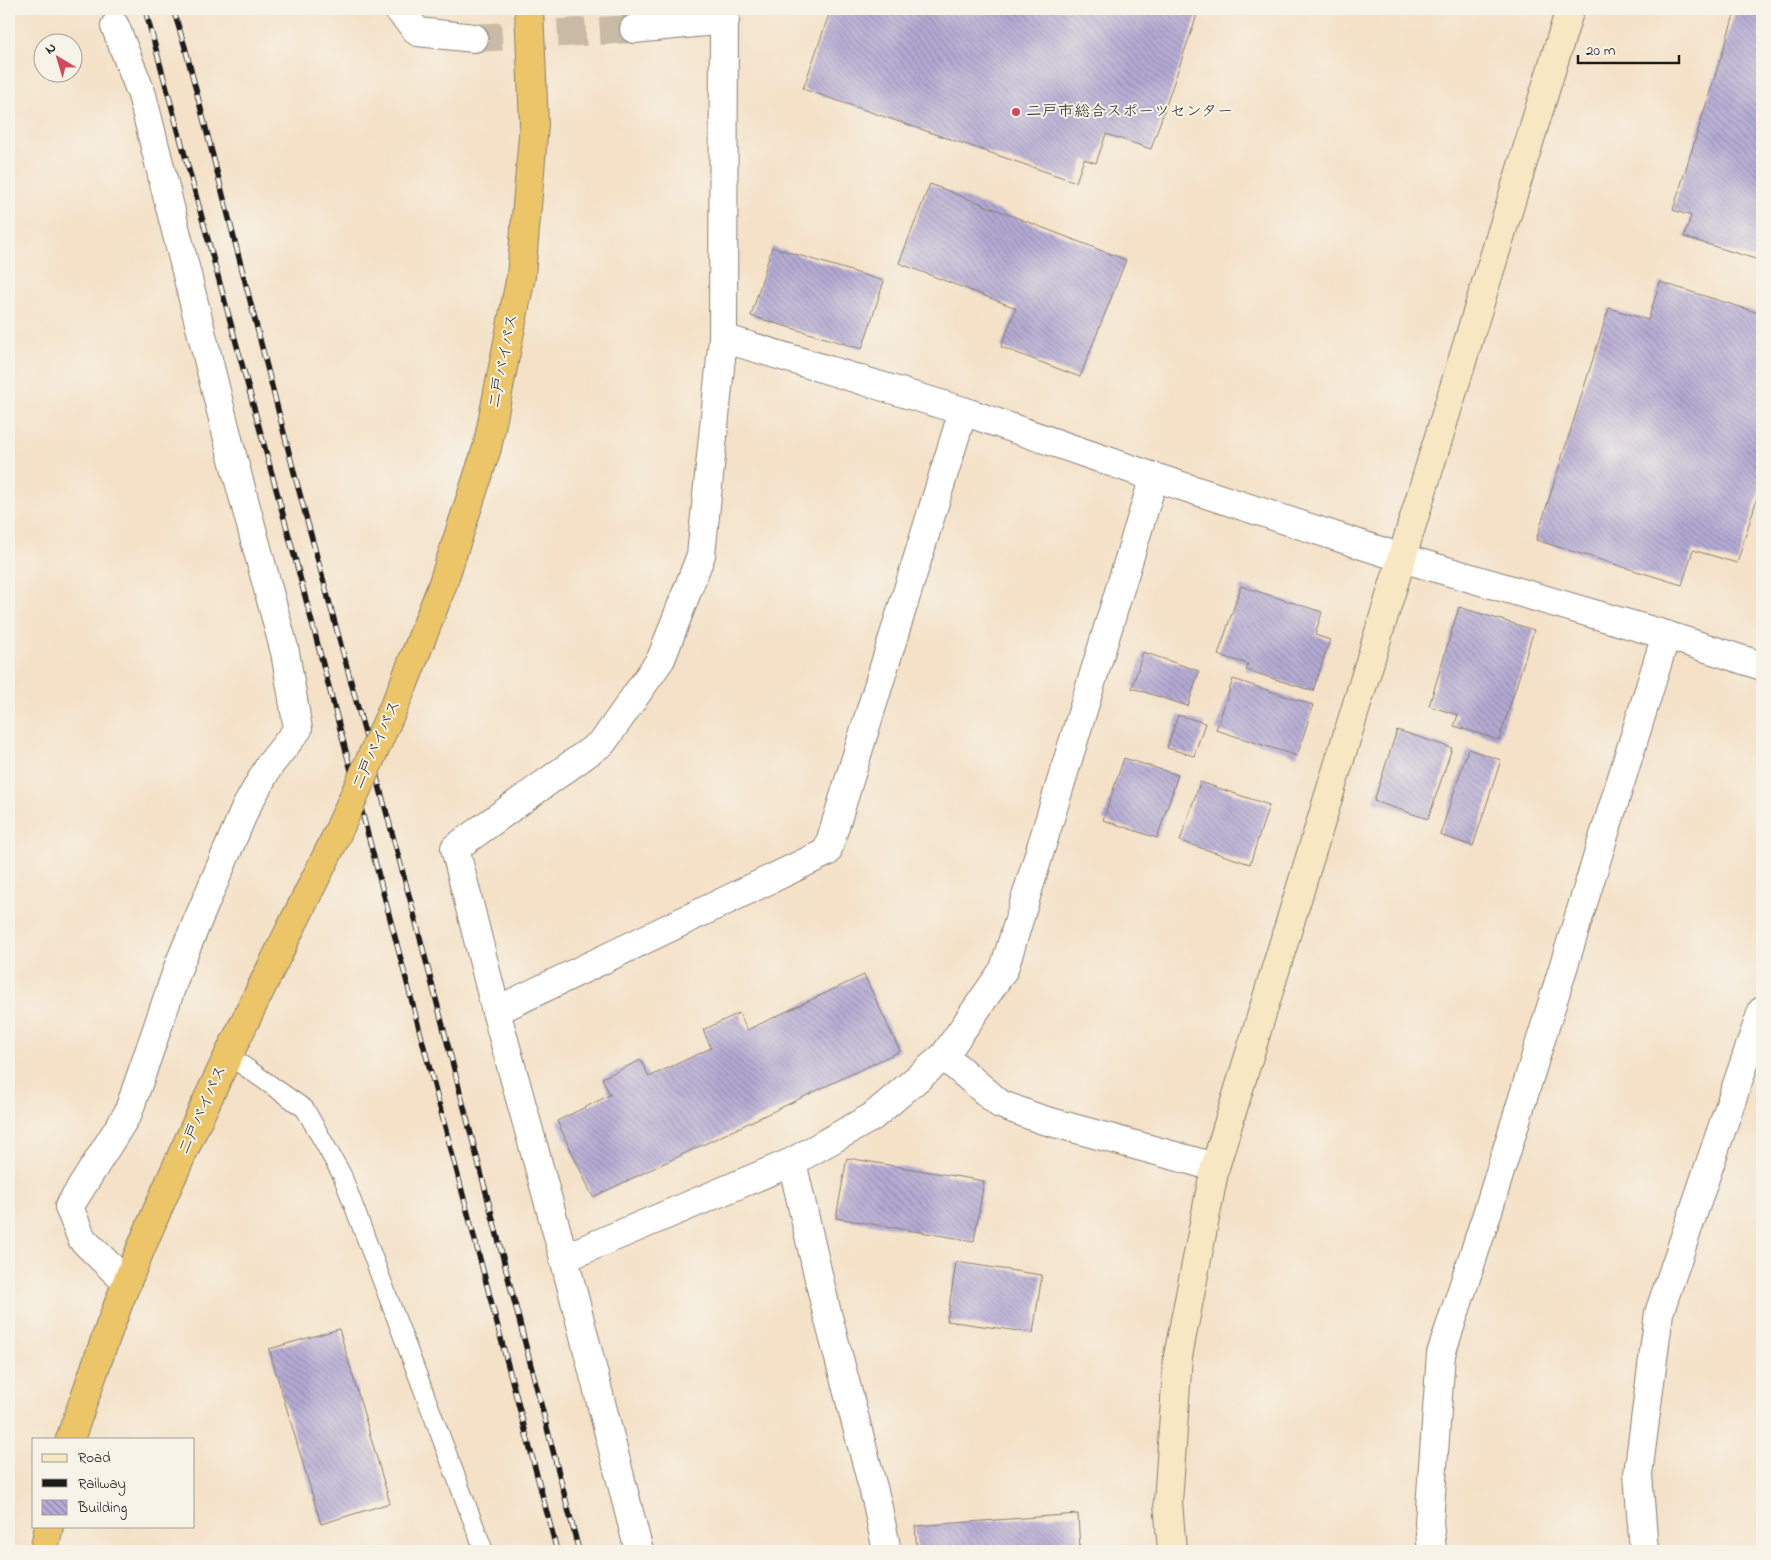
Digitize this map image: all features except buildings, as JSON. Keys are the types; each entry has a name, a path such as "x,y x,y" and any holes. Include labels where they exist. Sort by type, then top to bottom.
{"highway":[{"name":"二戸バイパス","path":"70,1438 127,1283 228,1055 333,843 403,686 442,586 487,448 521,276 534,124 529,9"},
{"path":"44,1551 49,1528"}],"street":[{"path":"398,9 418,32 474,38"},
{"path":"1172,1551 1168,1502 1178,1356 1215,1167 1570,9"},
{"path":"634,29 724,14 723,338 701,555 661,659 603,742 455,848 496,1010 564,1258 639,1551"},
{"path":"115,26 142,95 232,455 285,652 298,729 269,766 246,807 180,962 128,1113 69,1207 82,1239 127,1283"},
{"path":"723,338 963,411 1154,477 1402,558 1666,635 1762,666"},
{"path":"496,1010 826,852 963,411"},
{"path":"564,1258 792,1162 872,1117 944,1056 1004,969 1154,477"},
{"path":"1432,1551 1429,1522 1441,1354 1493,1194 1666,635"},
{"path":"1644,1551 1638,1474 1659,1313 1762,1011"},
{"path":"944,1056 1000,1104 1040,1119 1215,1167"},
{"path":"792,1162 826,1309 877,1503 887,1551"}],"lane":[{"path":"228,1055 305,1109 342,1174 484,1551"}],"tunnel":[{"path":"474,38 634,29"}],"railway":[{"path":"145,9 296,562 557,1551"},
{"path":"173,9 185,47 295,476 410,899 579,1551"}],"place":[{"name":"二戸市総合スポーツセンター","path":"1016,112"}]}
